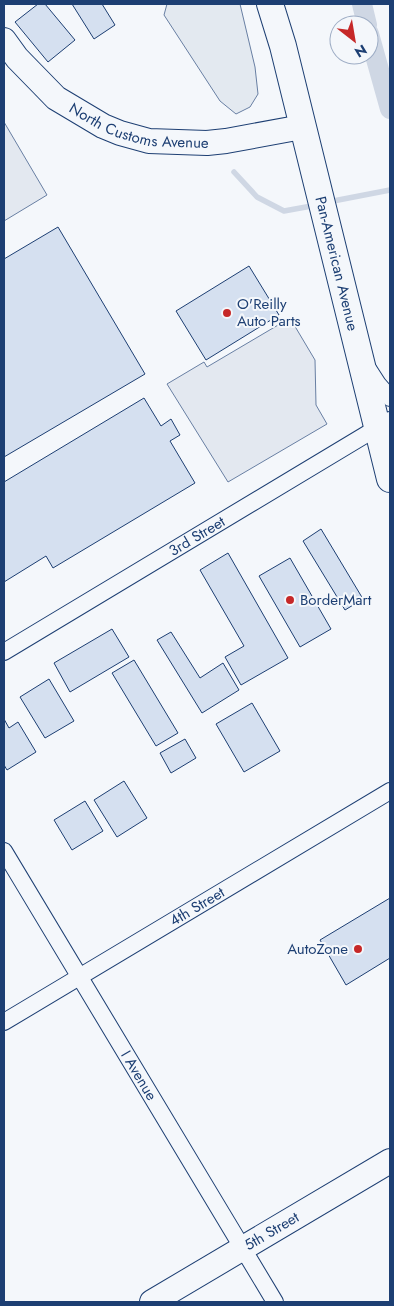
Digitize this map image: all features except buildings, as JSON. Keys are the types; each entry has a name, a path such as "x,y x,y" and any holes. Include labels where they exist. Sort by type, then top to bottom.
{"main road":[{"name":"Pan-American Avenue","path":"270,4 283,46 358,351 384,424 390,480"},
{"name":"Pan-American Avenue","path":"283,46 286,4"},
{"name":"North Customs Avenue","path":"4,40 17,58 56,98 103,126 120,133 149,141 216,142 302,127"},
{"name":"5th Street","path":"152,1302 390,1160"}],"street":[{"path":"358,351 378,384 390,398"},
{"name":"3rd Street","path":"4,652 384,424"},
{"name":"4th Street","path":"4,1022 390,791"},
{"name":"I Avenue","path":"4,850 275,1302"}],"shaded area":[{"path":"167,4 240,4 255,67 258,94 250,107 236,114 220,101 164,15"},
{"path":"4,122 47,195 4,221"},
{"path":"290,318 315,360 316,405 327,424 228,482 167,384 204,362 207,367"}],"waterway":[{"path":"362,4 365,15"},
{"path":"378,65 390,109"},
{"path":"234,172 257,197 284,211 317,205"},
{"path":"328,202 390,190"}],"place":[{"name":"O'Reilly Auto Parts","path":"227,313"},
{"name":"BorderMart","path":"290,600"},
{"name":"AutoZone","path":"358,949"}]}
